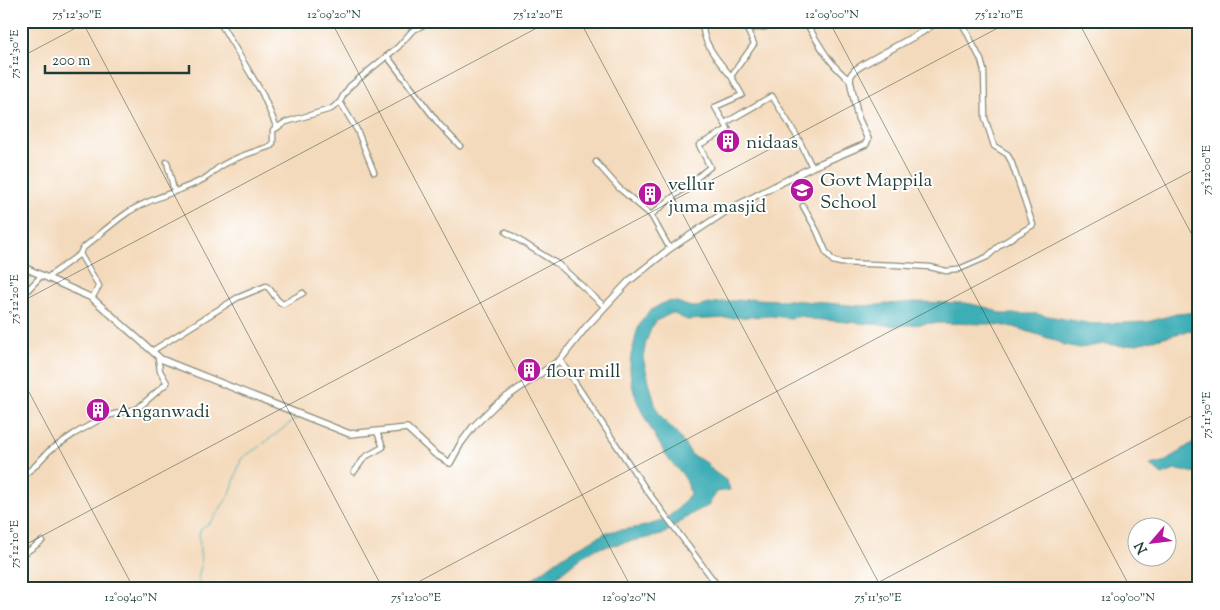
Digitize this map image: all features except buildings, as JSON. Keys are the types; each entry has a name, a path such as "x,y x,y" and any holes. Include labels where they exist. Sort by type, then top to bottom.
{"main road":[{"path":"21,266 92,298 158,357 173,364 350,434 407,428 435,454 450,463 469,432 495,405 560,360 605,307 630,282 670,249 728,210 812,167 866,144 868,141 858,118 850,80 851,76 855,70 864,64 938,21"}],"street":[{"path":"219,21 262,93 277,128"},
{"path":"21,297 45,276 80,254 82,249 127,213 149,201 200,182 212,175 220,166 271,146 274,140 273,130 286,122 326,111 340,102 350,86 388,56 412,31 430,21"},
{"path":"651,216 710,167 699,145 728,129 715,107 742,95 731,76 706,42 702,25 703,21"},
{"path":"719,21 748,29 766,27 774,21"},
{"path":"805,21 841,74 850,80"},
{"path":"803,206 832,261 841,263 930,267 946,271 957,270 987,257 1000,245 1033,225 1015,178 1011,161 1007,154 994,146 985,118 984,71 981,60 961,21"},
{"path":"731,76 754,44 748,29"},
{"path":"388,56 439,124 460,146"},
{"path":"725,123 772,96 798,138 812,167"},
{"path":"340,102 357,130 374,172"},
{"path":"167,162 174,191"},
{"path":"596,162 619,188 651,216 670,249"},
{"path":"506,232 559,265 605,307"},
{"path":"80,254 99,286 92,298"},
{"path":"152,351 237,298 266,286 270,288 279,302 283,304 303,293"},
{"path":"21,477 34,467 49,451 74,434 106,416 137,409 167,383 160,371 158,357"},
{"path":"560,360 645,488 720,589"},
{"path":"354,472 365,457 383,447 378,432"},
{"path":"21,556 42,541"}],"water":[{"path":"753,299 861,306 915,302 966,303 989,308 1002,314 1037,314 1093,324 1147,322 1176,314 1199,312 1199,330 1192,330 1137,344 1123,346 1104,344 1080,348 1064,345 1014,327 989,324 933,323 896,326 811,319 802,316 791,318 771,316 687,320 672,313 656,321 646,342 643,358 656,408 692,455 707,463 713,471 727,481 730,490 717,492 708,506 693,513 662,535 598,548 581,557 541,589 516,589 565,555 607,532 641,527 662,521 676,511 690,494 686,479 667,457 644,416 634,393 630,368 636,333 641,322 649,312 667,302 674,301 698,307 720,302"},
{"path":"1199,438 1199,473 1175,470 1162,475 1150,465 1166,461"}],"waterway":[{"path":"263,444 298,417"},
{"path":"202,589 198,579 201,566 199,535 201,529 212,521 230,494 241,459 260,446"}],"place":[{"name":"nidaas","path":"728,141"},
{"name":"Govt Mappila School","path":"802,190"},
{"name":"vellur juma masjid","path":"650,194"},
{"name":"flour mill","path":"529,370"},
{"name":"Anganwadi","path":"98,410"}]}
